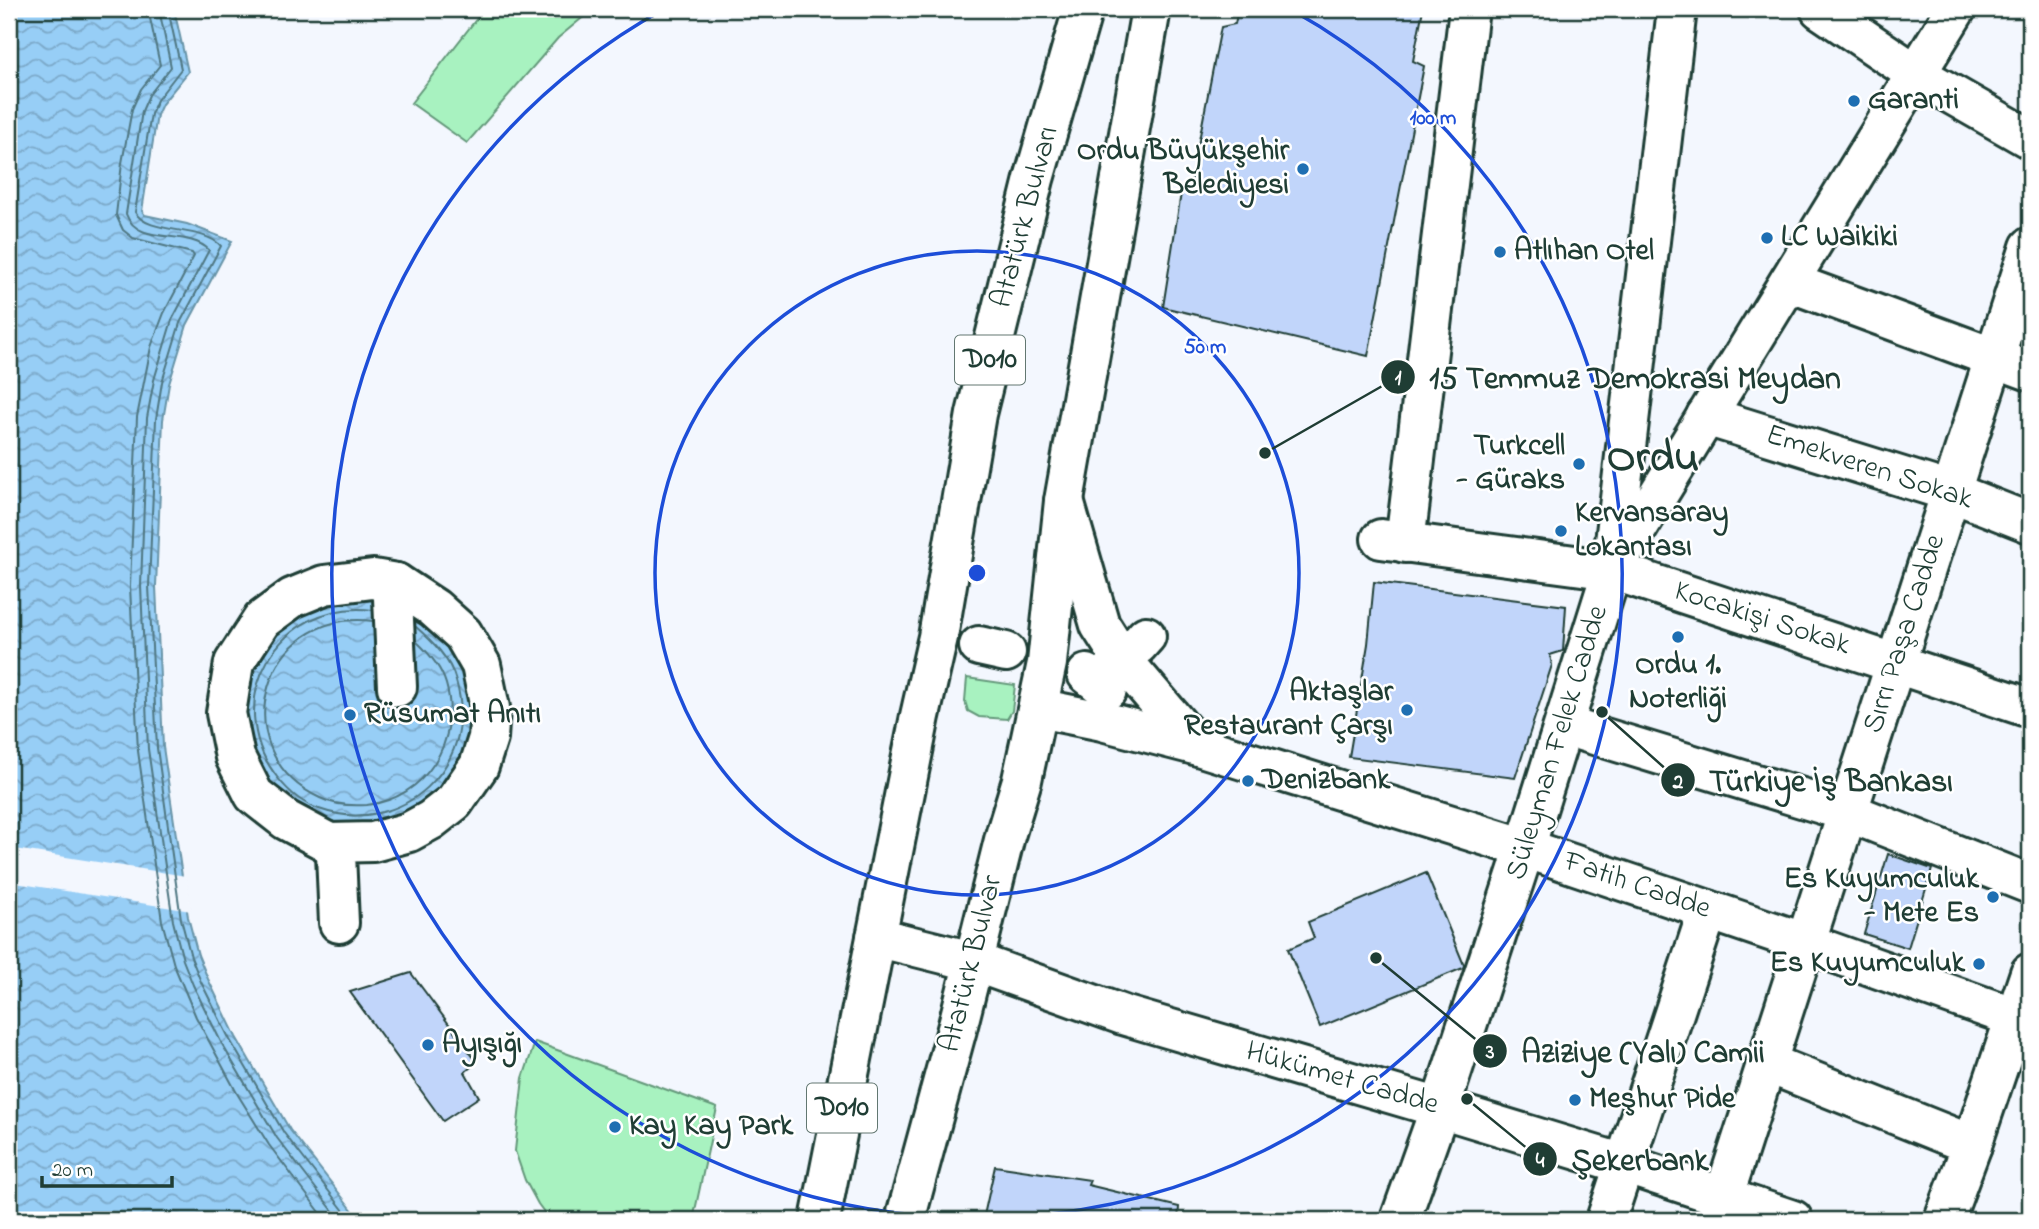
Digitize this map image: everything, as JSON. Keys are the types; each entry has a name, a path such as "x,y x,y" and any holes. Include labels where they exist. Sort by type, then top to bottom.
{"main road":[{"name":"Atatürk Bulvarı","path":"876,937 938,637 976,414 1034,179 1083,9"},
{"path":"1038,708 1047,663 1064,501 1151,9"},
{"name":"Kocakişi Sokak","path":"1469,9 1393,541 1612,570 2030,708"},
{"path":"1612,570 1677,9"},
{"path":"1821,9 1916,74 2030,139"},
{"name":"Süleyman Felek Cadde","path":"1400,1220 1440,1108 1565,726 1612,570 1956,9"},
{"name":"Sırrı Paşa Cadde","path":"1719,1209 2030,247"},
{"path":"1789,282 2030,371"},
{"name":"Emekveren Sokak","path":"1706,416 1951,492 2030,523"},
{"path":"1064,501 1100,625 1121,658 1195,745"},
{"path":"329,844 373,842 409,832 431,820 454,802 479,766 488,738 490,708 481,665 463,634 434,608 373,579 324,585 292,598 262,620 234,663 226,713 235,757 254,795 286,820 329,844 336,854 339,923"},
{"path":"395,590 397,687"},
{"name":"Fatih Cadde","path":"1038,708 1195,745 1525,848 2023,1020"},
{"name":"Atatürk Bulvar","path":"905,1220 957,1029 1005,836 1023,780 1038,708"},
{"path":"1565,726 1848,812 2030,884"},
{"path":"1606,1220 1709,910"},
{"name":"Hükümet Cadde","path":"876,937 972,961 1123,1016 1624,1164 1719,1209 1793,1220"},
{"name":"D010","path":"820,1220 876,937"},
{"path":"1944,1220 2023,1020 2030,973"},
{"path":"1768,1063 1972,1146"}],"green space":[{"path":"487,9 593,9 558,38 467,143 411,103"},
{"path":"967,678 1015,685 1012,711 1007,719 979,717 968,711 965,701"},
{"name":"Kay Kay Park","path":"535,1042 717,1108 693,1220 550,1220 525,1180 515,1151 523,1078"}],"water":[{"path":"9,9 174,9 188,72 162,104 157,115 142,211 145,215 187,224 232,241 187,325 169,384 163,420 156,586 163,747 188,917 198,955 236,1037 290,1130 360,1220 9,1220"},
{"path":"346,596 368,596 391,601 422,615 447,638 468,678 473,712 471,735 459,767 447,786 431,802 391,823 368,828 346,828 323,823 292,809 267,786 246,746 241,723 241,701 246,678 260,647 283,622 323,601"}],"pier":[{"path":"9,848 186,876 191,911 9,882"}],"building":[{"name":"Ordu Büyükşehir Belediyesi","path":"1238,9 1423,9 1413,61 1424,66 1368,356 1163,307 1181,193 1189,192 1221,27 1235,24"},
{"path":"1374,582 1566,606 1563,651 1550,655 1552,665 1515,778 1349,757 1368,644"},
{"path":"1888,854 1932,869 1908,948 1864,934"},
{"path":"1426,873 1463,968 1320,1027 1288,949 1314,938 1308,922"},
{"name":"Ayışığı","path":"411,973 477,1062 465,1072 479,1097 443,1121 350,992"},
{"path":"995,1166 1090,1180 1088,1185 1179,1207 1178,1220 983,1220"}],"place":[{"name":"Garanti","path":"1854,101"},
{"name":"Ordu Büyükşehir Belediyesi","path":"1303,169"},
{"name":"LC Waikiki","path":"1767,238"},
{"name":"Atlıhan Otel","path":"1500,252"},
{"name":"15 Temmuz Demokrasi Meydan","path":"1265,453"},
{"name":"Turkcell - Güraks","path":"1579,464"},
{"name":"Kervansaray Lokantası","path":"1561,531"},
{"name":"Ordu 1. Noterliği","path":"1678,637"},
{"name":"Aktaşlar Restaurant Çarşı","path":"1407,710"},
{"name":"Türkiye İş Bankası","path":"1602,712"},
{"name":"Rüsumat Anıtı","path":"350,715"},
{"name":"Denizbank","path":"1248,781"},
{"name":"Es Kuyumculuk - Mete Es","path":"1993,897"},
{"name":"Aziziye (Yalı) Camii","path":"1376,958"},
{"name":"Es Kuyumculuk","path":"1979,964"},
{"name":"Ayışığı","path":"428,1045"},
{"name":"Şekerbank","path":"1467,1099"},
{"name":"Meşhur Pide","path":"1575,1100"},
{"name":"Kay Kay Park","path":"615,1127"}],"district":[{"name":"Ordu","path":"1653,459"}]}
